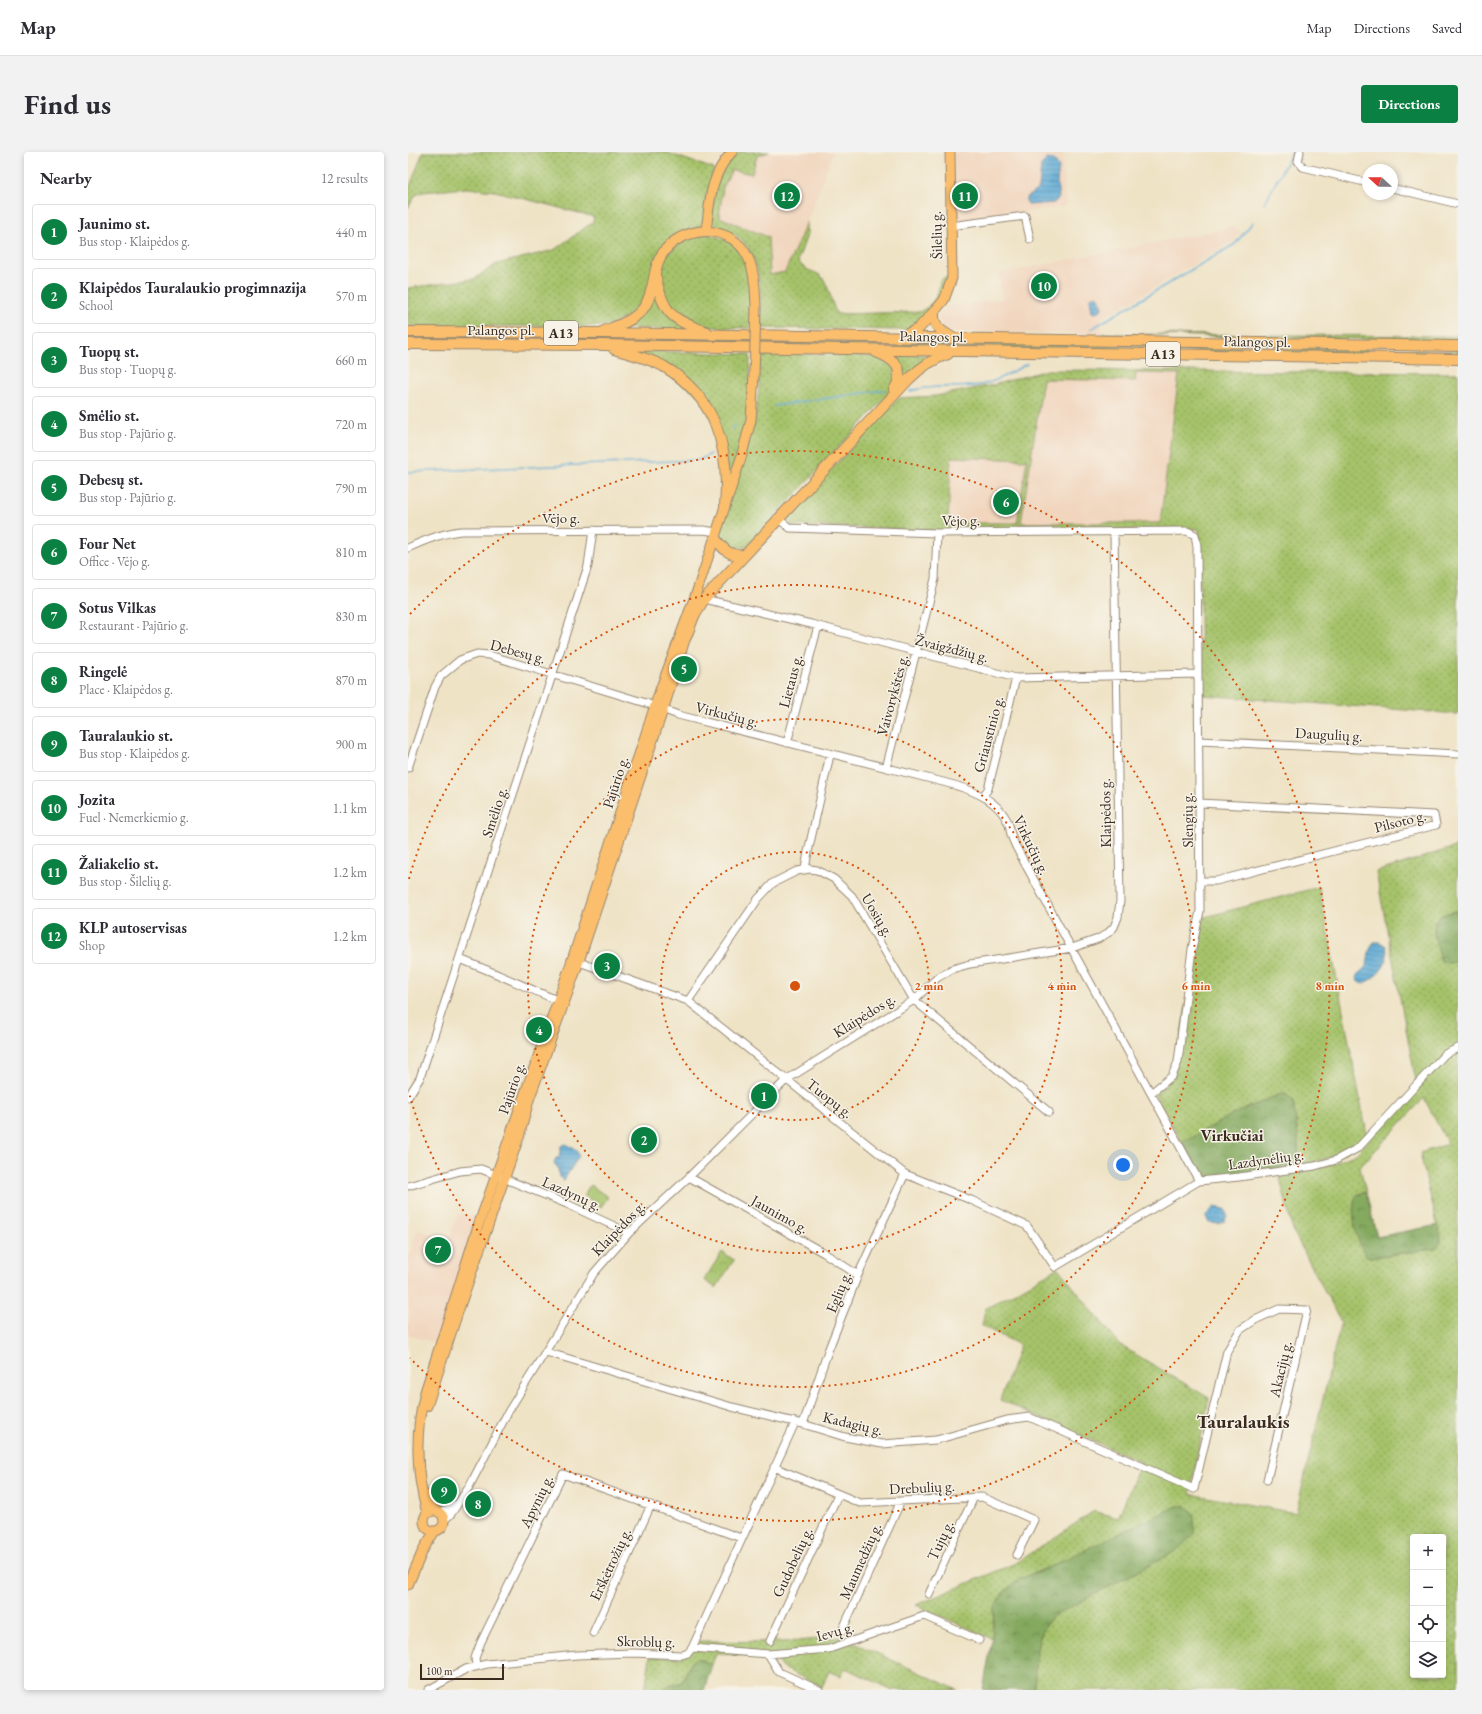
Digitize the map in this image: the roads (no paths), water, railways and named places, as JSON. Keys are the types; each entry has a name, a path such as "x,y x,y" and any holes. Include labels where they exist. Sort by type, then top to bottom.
{"highway":[{"path":"601,333 631,320 641,311 651,295 659,260 670,244 687,234 706,231"},
{"path":"655,276 661,301 673,316 688,325 714,334"},
{"path":"898,337 918,329 934,312"},
{"path":"934,312 934,323 938,329 955,339"},
{"name":"Palangos pl.","path":"408,332 714,334 1458,346"},
{"name":"Palangos pl.","path":"408,344 602,345 1458,359"},
{"path":"602,345 642,357 662,366 678,376 702,400 710,412 722,441 726,462 727,487 725,505"},
{"path":"868,350 889,357 898,368 898,384 889,399"},
{"path":"686,637 694,616 704,599 777,518 889,399 919,369 936,358 957,351"},
{"path":"716,535 730,553 736,556 743,555"}],"main road":[{"path":"706,231 709,199 714,178 721,165 732,152"},
{"name":"Šilelių g.","path":"934,312 944,300 952,278 950,152"},
{"name":"Pajūrio g.","path":"500,1176 519,1137 529,1100 579,962 659,708 716,535 751,420 756,308 754,272 747,255 741,247 729,238 706,231"},
{"name":"Pajūrio g.","path":"437,1514 430,1503 424,1488 422,1443 427,1406 557,1000 659,708 686,637 698,588"},
{"path":"408,1584 424,1548 435,1531 442,1526 437,1514 424,1522 426,1527 424,1548"},
{"path":"426,1527 435,1531"}],"street":[{"path":"1300,152 1298,161 1302,167 1362,182"},
{"path":"1398,189 1458,204"},
{"path":"950,226 1026,216 1030,239"},
{"name":"Vėjo g.","path":"777,518 790,528 937,533 1187,531 1195,535"},
{"name":"Smėlio g.","path":"408,1097 420,1078 588,566 593,530"},
{"name":"Vėjo g.","path":"408,548 432,538 461,531 710,530 716,535"},
{"name":"Klaipėdos g.","path":"437,1514 451,1514 480,1467 508,1412 594,1273 629,1233 689,1177 786,1080 914,1000 937,978 952,969 970,964 1072,948 1098,939 1108,933 1118,917 1120,901 1114,532"},
{"name":"Vaivorykštės g.","path":"886,768 935,579 937,533"},
{"name":"Slengių g.","path":"1151,1093 1172,1076 1178,1062 1192,950 1200,911 1200,741 1197,546 1195,535"},
{"name":"Žvaigždžių g.","path":"704,599 818,626 1016,678 1117,677 1198,674"},
{"name":"Lietaus g.","path":"787,743 818,626"},
{"name":"Debesų g.","path":"408,768 435,687 441,676 460,660 478,654 489,655 659,708"},
{"name":"Griaustinio g.","path":"983,796 988,789 1016,678"},
{"name":"Virkučių g.","path":"659,708 708,723 830,755 964,787 983,796 1000,812 1009,824 1011,835 1023,860 1199,1181"},
{"name":"Daugulių g.","path":"1200,741 1458,754"},
{"path":"688,1001 764,892 777,880 805,869 830,755"},
{"name":"Pilsoto g.","path":"1199,803 1434,815 1436,825 1216,881 1201,881"},
{"name":"Uosių g.","path":"805,869 810,869 829,875 847,889 914,1000 1049,1112"},
{"path":"459,959 492,971 557,1000"},
{"name":"Tuopų g.","path":"579,962 688,1001 905,1174 971,1200 1027,1226 1055,1267"},
{"name":"Lazdynėlių g.","path":"1055,1267 1199,1181 1315,1166 1349,1154 1358,1148 1445,1054 1458,1048"},
{"name":"Lazdynų g.","path":"408,1186 474,1168 500,1176 567,1204 629,1233"},
{"name":"Eglių g.","path":"799,1423 858,1275 905,1174"},
{"name":"Jaunimo g.","path":"689,1177 824,1253 858,1275"},
{"name":"Akacijų g.","path":"1194,1489 1227,1351 1240,1330 1255,1320 1279,1309 1307,1310 1267,1480"},
{"name":"Kadagių g.","path":"546,1352 732,1407 799,1423 845,1438 882,1444 936,1440 1007,1420 1029,1417 1194,1489"},
{"name":"Skroblų g.","path":"428,1690 476,1665 565,1655 632,1653 682,1655 688,1653 692,1648 774,1467 799,1423"},
{"name":"Drebulių g.","path":"774,1467 860,1503 982,1497 1034,1520 1017,1555"},
{"name":"Apynių g.","path":"476,1665 475,1658 481,1642 563,1474 741,1538"},
{"name":"Gudobelių g.","path":"770,1641 838,1495"},
{"name":"Tujų g.","path":"929,1594 974,1497"},
{"name":"Maumedžių g.","path":"842,1630 901,1501"},
{"name":"Erškėtrožių g.","path":"593,1633 651,1505"},
{"name":"Ievų g.","path":"692,1648 768,1654 829,1649 924,1616 979,1640"},
{"path":"768,1654 779,1672 819,1690"}],"water":[{"path":"1047,159 1054,160 1059,168 1057,183 1059,198 1054,203 1028,205 1026,198 1039,188 1041,165"},
{"path":"1095,295 1099,297 1102,308 1100,311 1095,313 1092,312 1090,299"},
{"path":"1374,942 1380,942 1386,946 1387,958 1382,969 1374,977 1363,984 1356,979 1357,975 1367,966 1369,951"},
{"path":"565,1144 577,1150 579,1156 564,1180 559,1177 558,1168 554,1163 556,1158 559,1158 561,1146"},
{"path":"1214,1207 1225,1209 1227,1215 1225,1221 1218,1224 1208,1222 1206,1216"}],"waterway":[{"path":"1264,204 1292,152"},
{"path":"1091,329 1235,244 1253,222"},
{"path":"910,391 937,387 963,387 987,384 1027,364"},
{"path":"774,406 884,390"},
{"path":"732,429 735,425"},
{"path":"408,472 699,460 711,454"}],"place":[{"name":"KLP autoservisas","path":"787,196"},
{"name":"Žaliakelio st.","path":"965,196"},
{"name":"Jozita","path":"1044,286"},
{"name":"Four Net","path":"1006,502"},
{"name":"Debesų st.","path":"684,669"},
{"name":"Tuopų st.","path":"607,966"},
{"name":"Smėlio st.","path":"539,1030"},
{"name":"Jaunimo st.","path":"764,1096"},
{"name":"Klaipėdos Tauralaukio progimnazija","path":"644,1140"},
{"name":"Sotus Vilkas","path":"438,1250"},
{"name":"Tauralaukio st.","path":"444,1491"},
{"name":"Ringelė","path":"478,1504"}],"district":[{"name":"Virkučiai","path":"1232,1135"},
{"name":"Tauralaukis","path":"1243,1421"}]}
